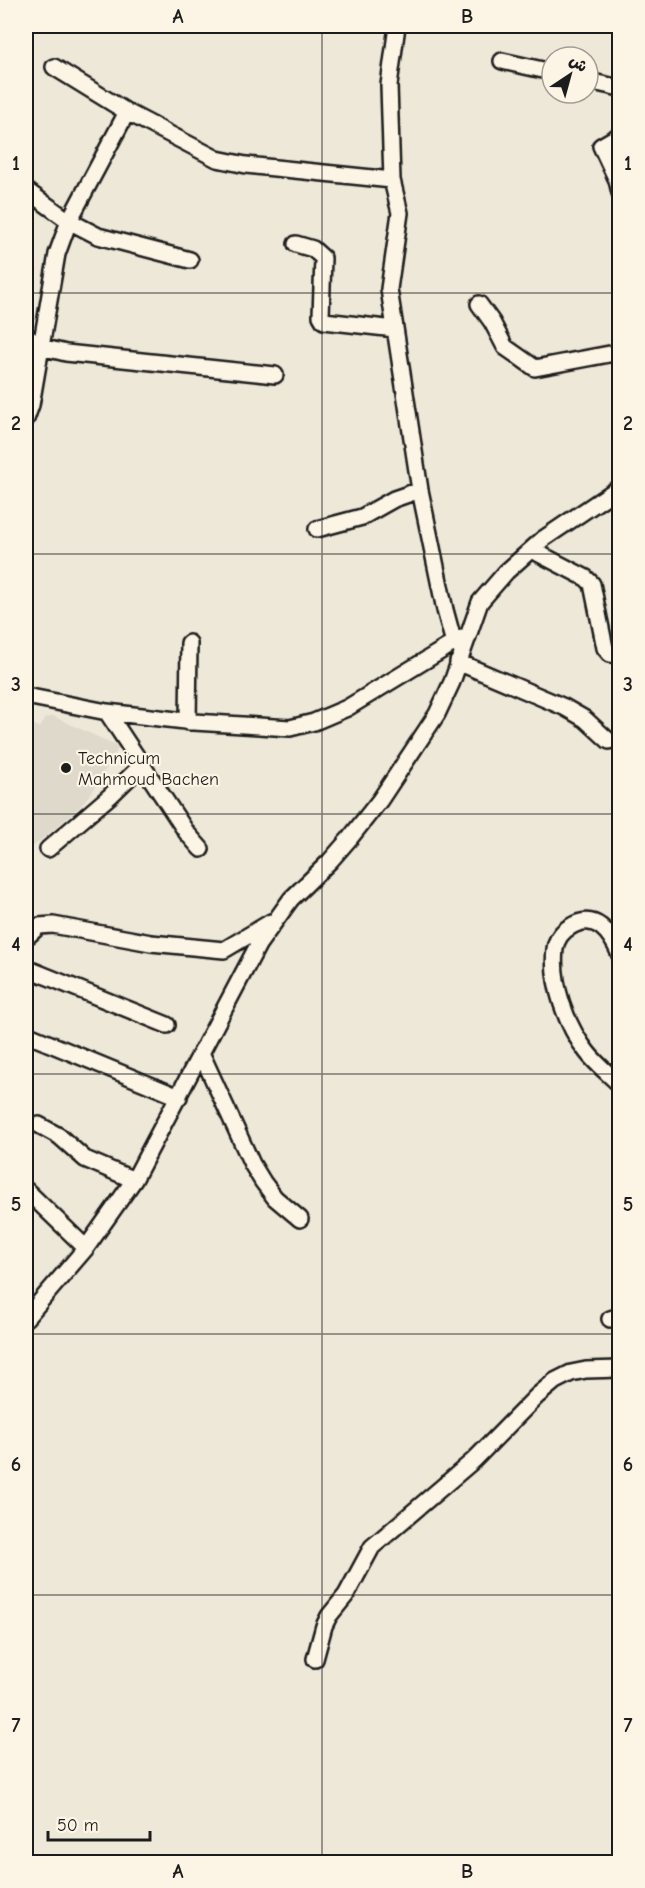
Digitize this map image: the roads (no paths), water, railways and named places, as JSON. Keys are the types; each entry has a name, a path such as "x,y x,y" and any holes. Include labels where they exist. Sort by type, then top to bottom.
{"street":[{"path":"397,26 389,86 392,180 400,213 389,289 420,490 461,639"},
{"path":"502,61 540,69"},
{"path":"54,67 127,112 217,159 246,165 392,180"},
{"path":"600,84 620,88"},
{"path":"26,420 31,405 57,254 69,221 127,112"},
{"path":"620,135 601,146 617,180 620,193"},
{"path":"26,190 69,221 98,236 190,260"},
{"path":"296,244 313,249 323,258 321,316 324,321 395,330"},
{"path":"479,304 492,322 505,347 535,368 620,352"},
{"path":"26,336 41,347 66,353 275,375"},
{"path":"26,1318 86,1248 134,1180 202,1055 232,991 258,945 291,899 330,861 380,800 437,714 458,662 461,639 480,602 506,572 532,550 586,508 620,487"},
{"path":"317,529 362,517 394,499 420,490"},
{"path":"532,550 586,578 592,584 605,648 610,654 620,655"},
{"path":"26,696 107,712 188,722 290,728 315,722 347,708 461,639"},
{"path":"188,722 189,643"},
{"path":"458,662 564,707 585,718 609,741"},
{"path":"107,712 187,833 201,849"},
{"path":"48,849 142,765"},
{"path":"29,935 39,926 53,925 151,943 224,950 277,919"},
{"path":"620,955 614,940 605,929 594,922 578,921 563,931 555,946 555,968 562,1003 571,1028 588,1054 620,1085"},
{"path":"26,985 31,970 167,1025"},
{"path":"26,1034 179,1097"},
{"path":"202,1055 263,1182 275,1198 300,1219"},
{"path":"39,1125 59,1136 85,1159 134,1180"},
{"path":"26,1190 86,1248"},
{"path":"315,1659 329,1616 346,1595 372,1547 474,1460 537,1396 555,1381 571,1373 586,1370 620,1369"}],"place":[{"name":"Technicum Mahmoud Bachen","path":"66,768"}]}
